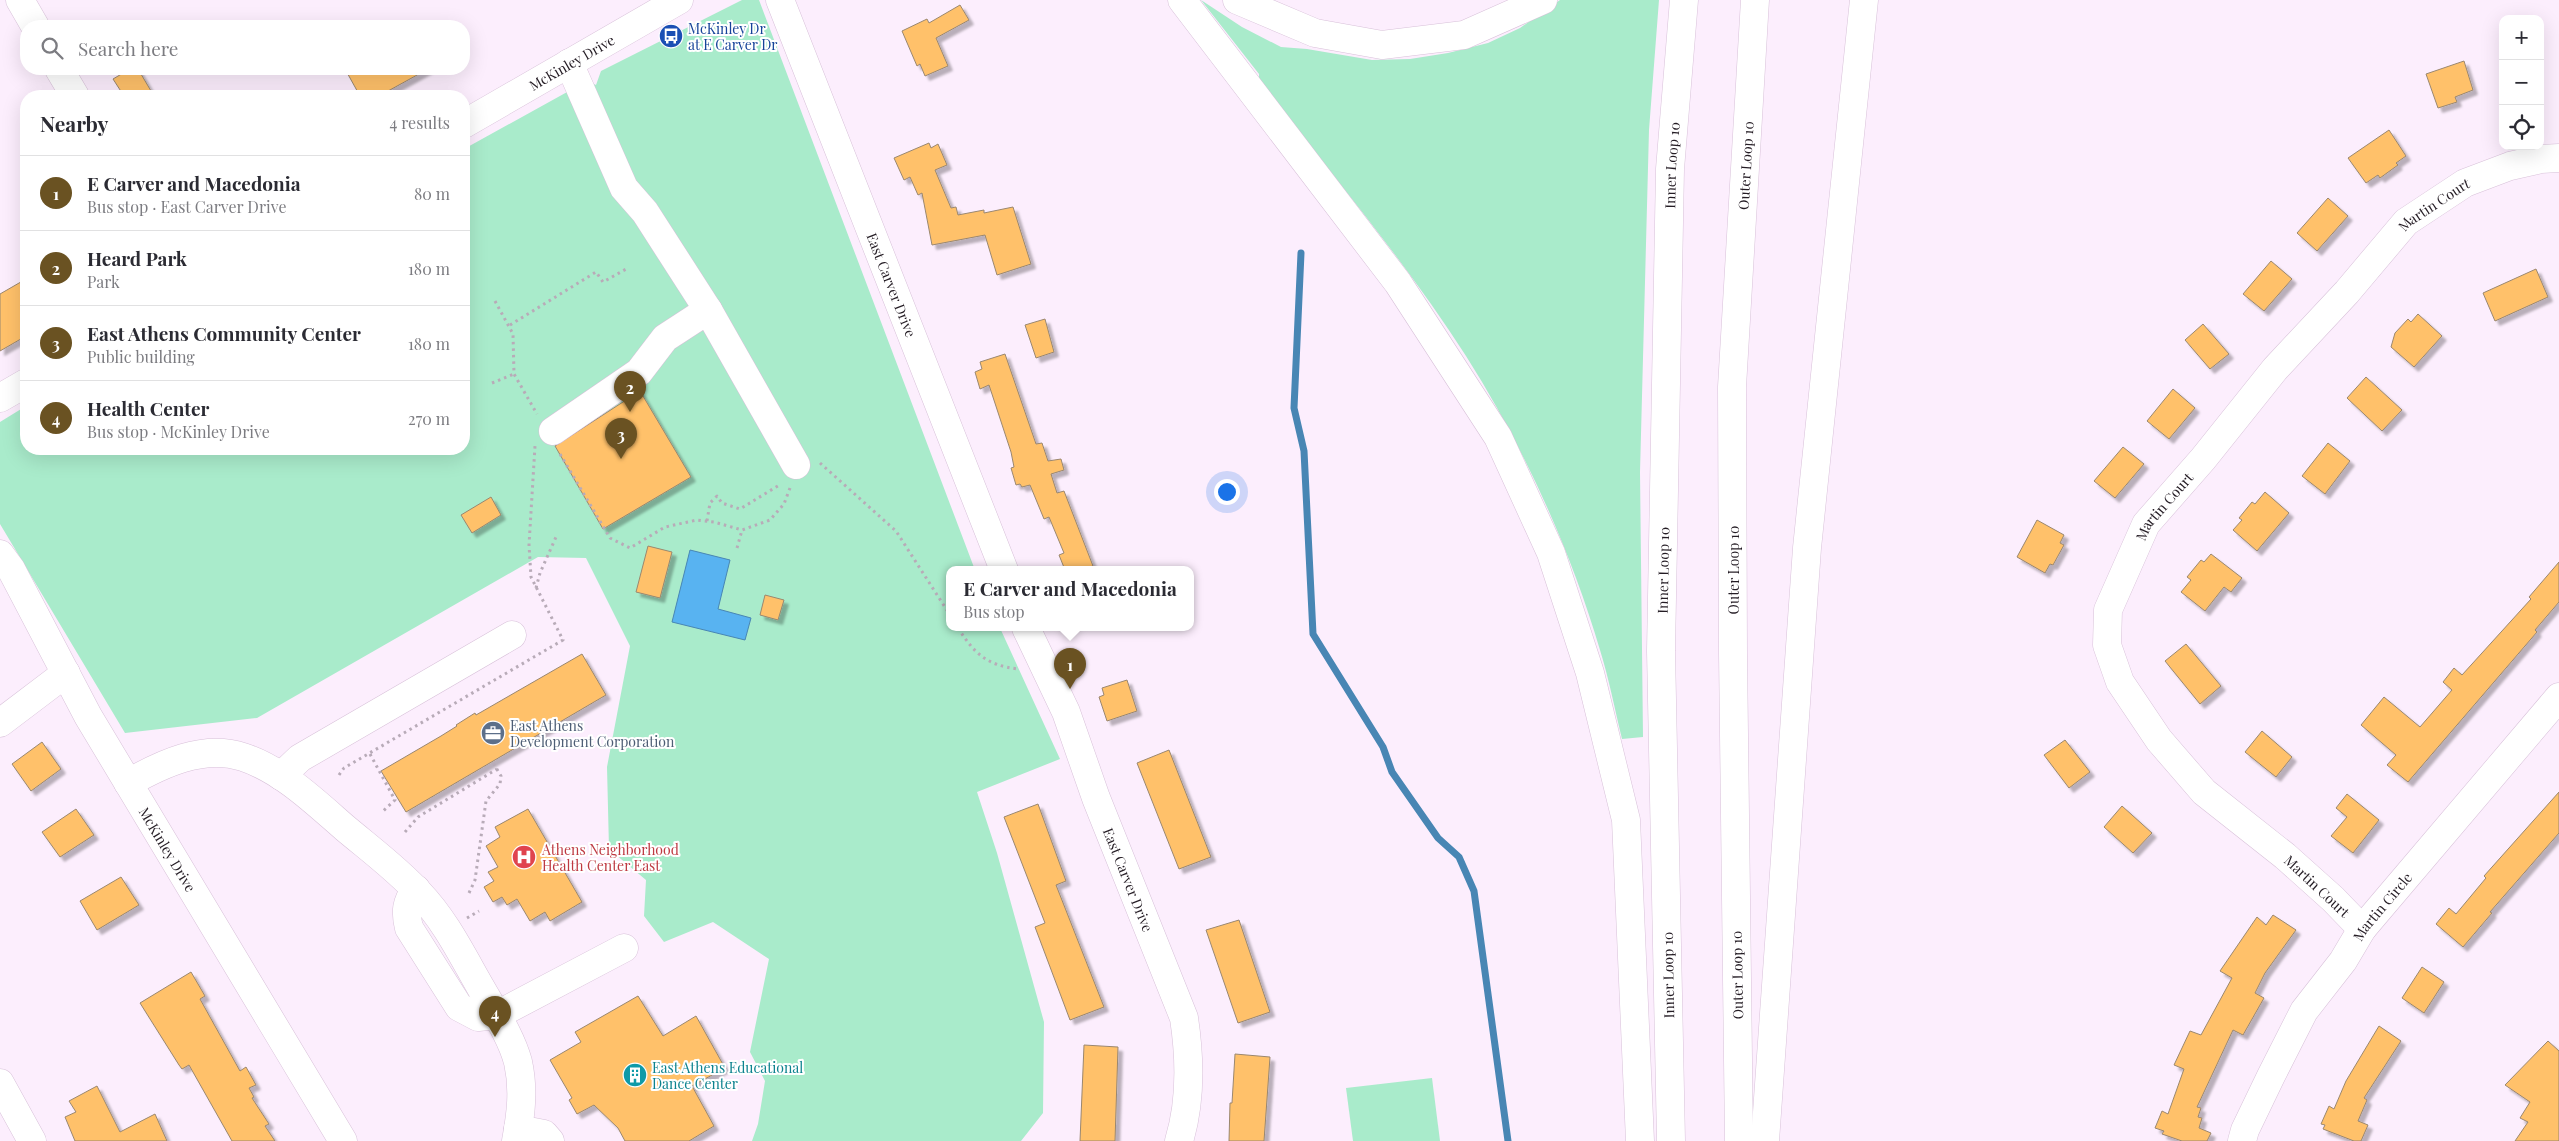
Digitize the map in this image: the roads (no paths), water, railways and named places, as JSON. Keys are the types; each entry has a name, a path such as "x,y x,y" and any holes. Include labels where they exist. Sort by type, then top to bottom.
{"main road":[{"path":"20,0 32,20"},
{"name":"McKinley Drive","path":"470,121 679,0"},
{"name":"East Carver Drive","path":"780,0 1002,566"},
{"path":"1182,0 1398,284 1498,437 1551,554 1590,673 1626,820 1640,1141"},
{"path":"1237,0 1315,33 1382,45 1464,35 1543,0"},
{"name":"Inner Loop 10","path":"1671,1141 1661,651 1670,169 1684,0"},
{"name":"Outer Loop 10","path":"1739,1141 1732,387 1756,0"},
{"path":"1765,1141 1807,548 1864,0"},
{"path":"569,63 624,188 645,212 708,310 796,465"},
{"path":"63,75 72,90"},
{"name":"Martin Court","path":"2362,929 2333,899 2285,856 2204,792 2159,740 2120,682 2107,645 2108,610 2146,524 2203,459 2275,369 2347,292 2406,222 2465,183 2510,166 2541,159 2559,158"},
{"path":"550,433 638,372 665,338 708,310"},
{"path":"0,398 20,386"},
{"name":"McKinley Drive","path":"0,554 11,569 88,716 343,1141"},
{"name":"East Carver Drive","path":"1027,631 1066,712 1103,816 1184,1018 1189,1049 1187,1092 1179,1141"},
{"path":"281,776 300,758 512,635"},
{"path":"0,723 66,673"},
{"name":"Martin Circle","path":"2242,1141 2270,1076 2304,1011 2343,961 2362,929 2559,697"},
{"path":"128,783 160,766 186,757 213,753 242,757 272,770 306,794 416,889 444,922 497,1015 517,1061 522,1092 517,1135 544,1134 550,1141"},
{"path":"497,1015 624,948"},
{"path":"0,1083 32,1141"}],"water":[{"path":"690,550 730,560 718,609 751,618 745,640 672,622"}],"waterway":[{"path":"1301,253 1294,408 1304,451 1313,634 1383,747 1392,772 1438,838 1459,857 1474,891 1508,1141"}],"place":[{"name":"McKinley Dr at E Carver Dr","path":"671,36"},
{"name":"Heard Park","path":"630,412"},
{"name":"East Athens Community Center","path":"621,459"},
{"name":"E Carver and Macedonia","path":"1070,689"},
{"name":"East Athens Development Corporation","path":"493,733"},
{"name":"Athens Neighborhood Health Center East","path":"524,857"},
{"name":"Health Center","path":"495,1037"},
{"name":"East Athens Educational Dance Center","path":"635,1075"}]}
